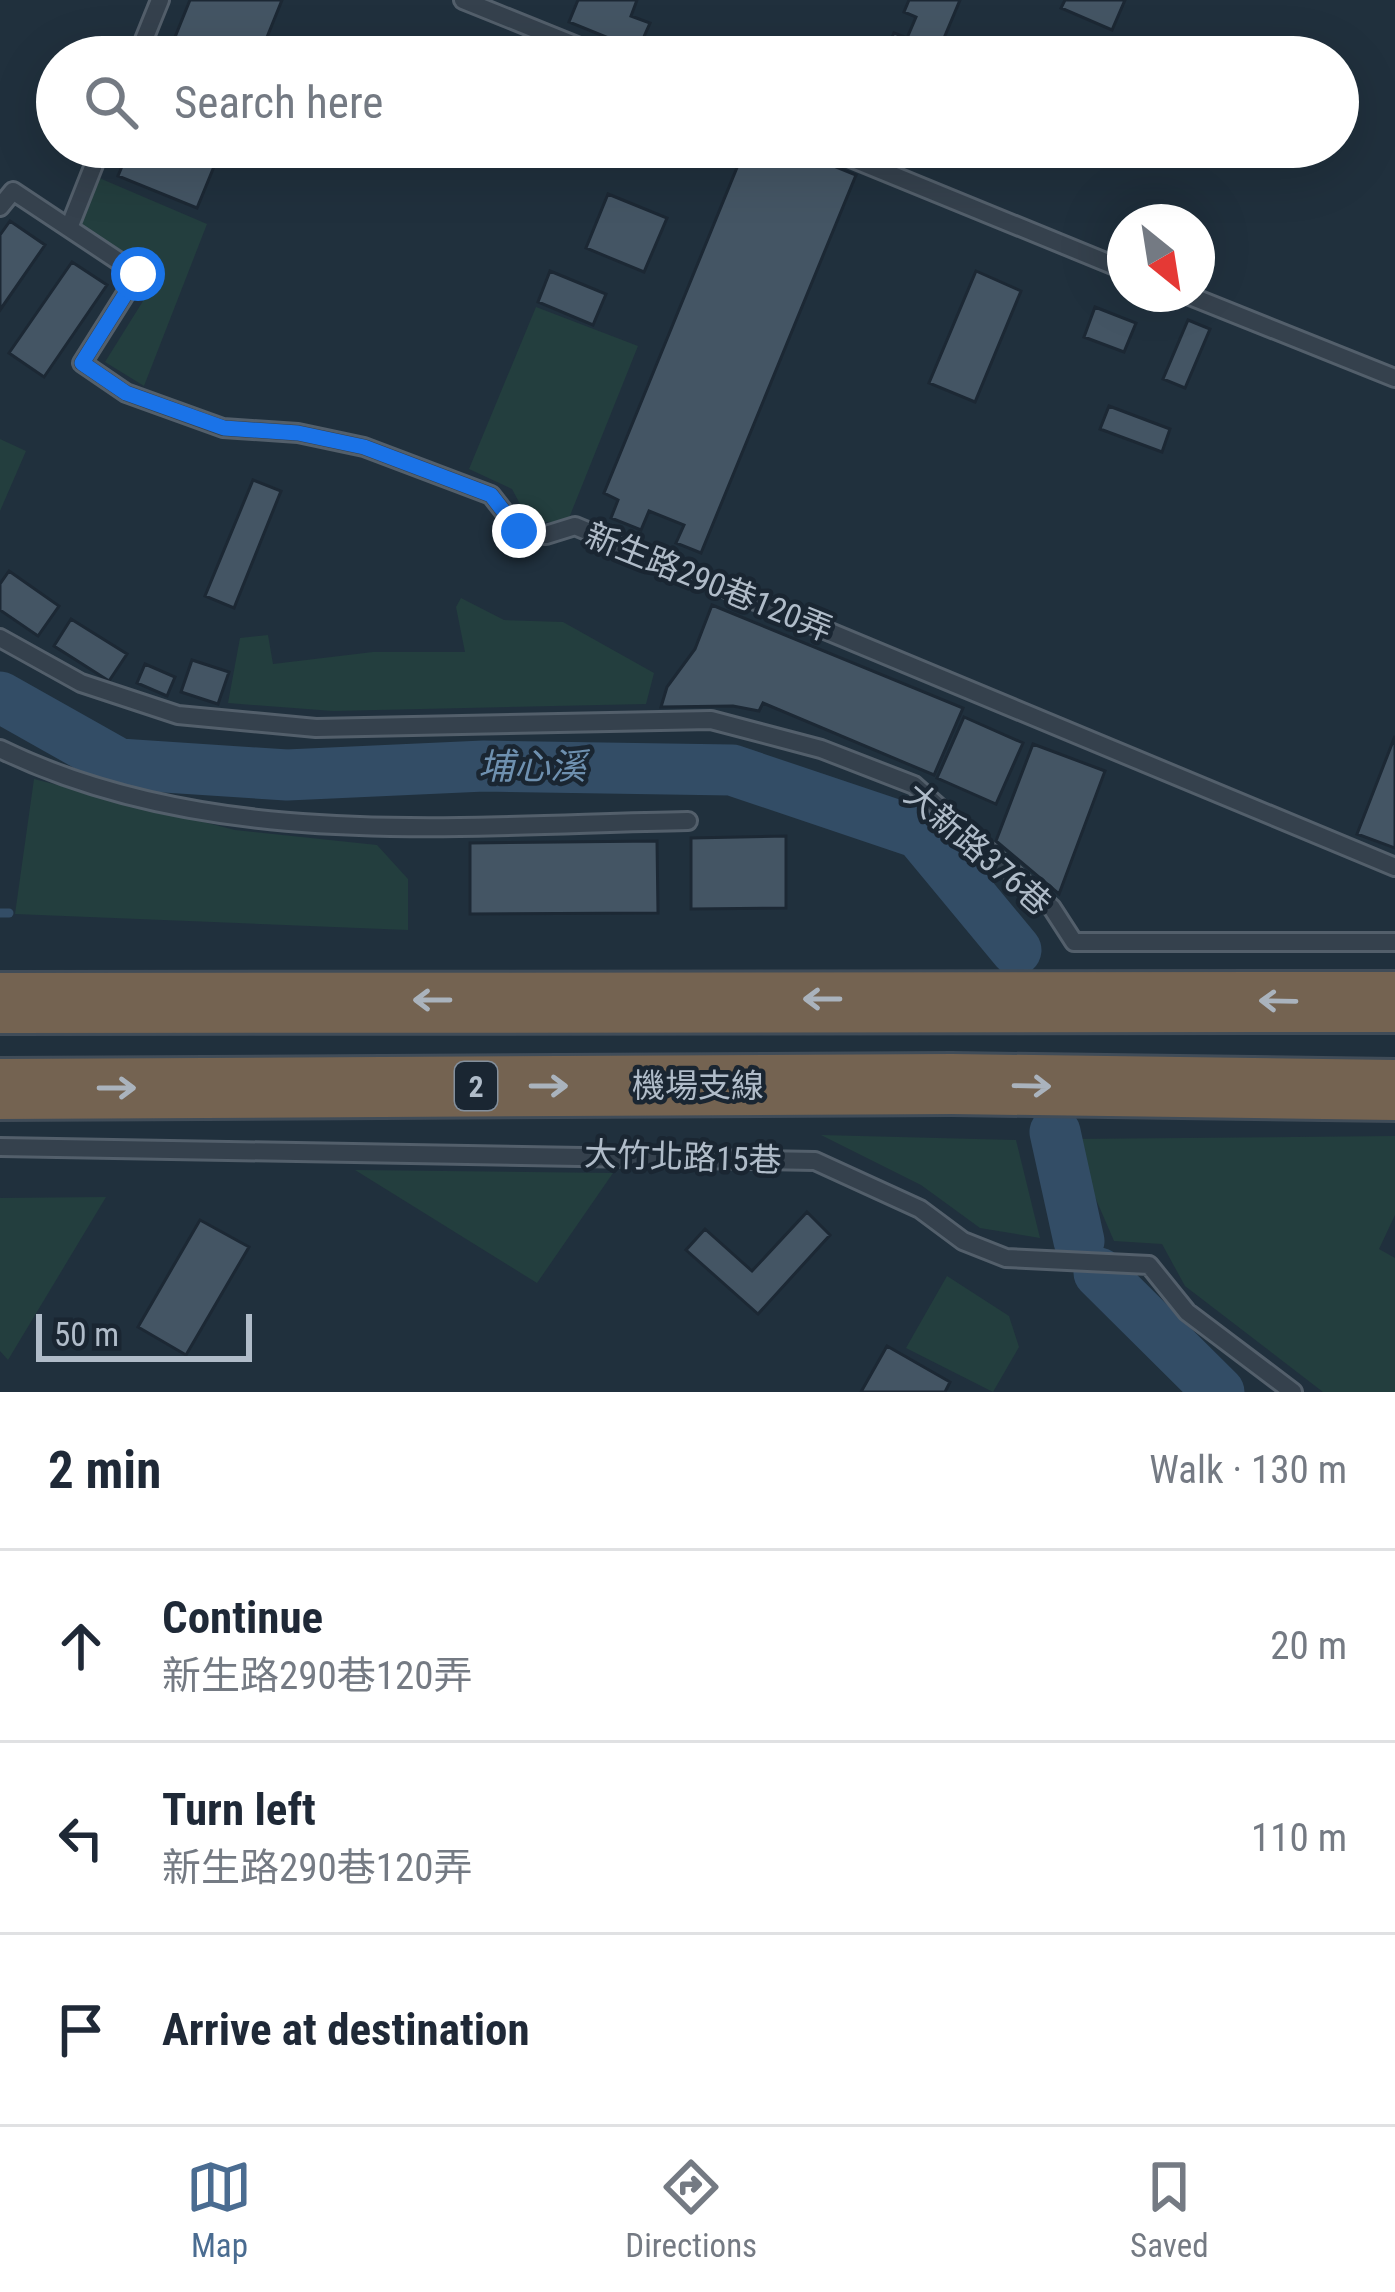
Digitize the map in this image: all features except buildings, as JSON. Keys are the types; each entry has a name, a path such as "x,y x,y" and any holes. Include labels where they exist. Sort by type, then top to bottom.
{"highway":[{"path":"0,1003 1395,1002"},
{"name":"機場支線","path":"0,1089 952,1084 1395,1090"}],"lane":[{"path":"145,36 160,0"},
{"path":"464,0 552,36"},
{"path":"69,228 93,168"},
{"path":"875,168 1107,263"},
{"name":"新生路290巷120弄","path":"0,207 13,191 138,274 82,363 126,393 224,428 298,433 364,447 491,495 519,531 546,535 574,526 1395,867"},
{"path":"1215,306 1395,378"},
{"name":"大新路376巷","path":"0,638 81,683 178,715 316,728 711,720 821,749 914,785 1052,908 1074,942 1395,943"},
{"path":"0,749 112,790 221,815 354,826 688,821"},
{"name":"大竹北路15巷","path":"0,1147 815,1161 920,1209 963,1241 1006,1258 1149,1265 1187,1312 1292,1392"}],"green space":[{"path":"97,177 207,224 144,386 105,362 158,277 78,223"},
{"path":"536,307 638,346 567,523 529,521 512,489 469,469"},
{"path":"0,439 26,451 0,511"},
{"path":"461,598 504,620 563,622 654,673 646,704 333,711 228,703 240,638 268,635 273,664 373,652 465,652 456,607"},
{"path":"34,779 235,830 377,845 408,879 408,930 15,914"},
{"path":"821,1135 1016,1140 1040,1238 980,1228 921,1185"},
{"path":"1395,1136 1395,1215 1379,1249 1395,1258 1395,1392 1323,1392 1185,1286 1162,1244 1114,1241 1070,1139"},
{"path":"355,1170 613,1173 537,1283"},
{"path":"106,1197 8,1360 0,1351 0,1198"},
{"path":"947,1276 1009,1316 1019,1347 993,1392 906,1348"}],"waterway":[{"name":"埔心溪","path":"0,697 119,764 287,775 484,766 732,770 919,833 1016,950"},
{"path":"0,913 9,913"},
{"path":"1055,1132 1079,1241"},
{"name":"埔心溪","path":"1099,1273 1219,1392"}],"route":[{"path":"138,274 82,363 126,393 224,428 298,433 364,447 491,495 519,531"}]}
